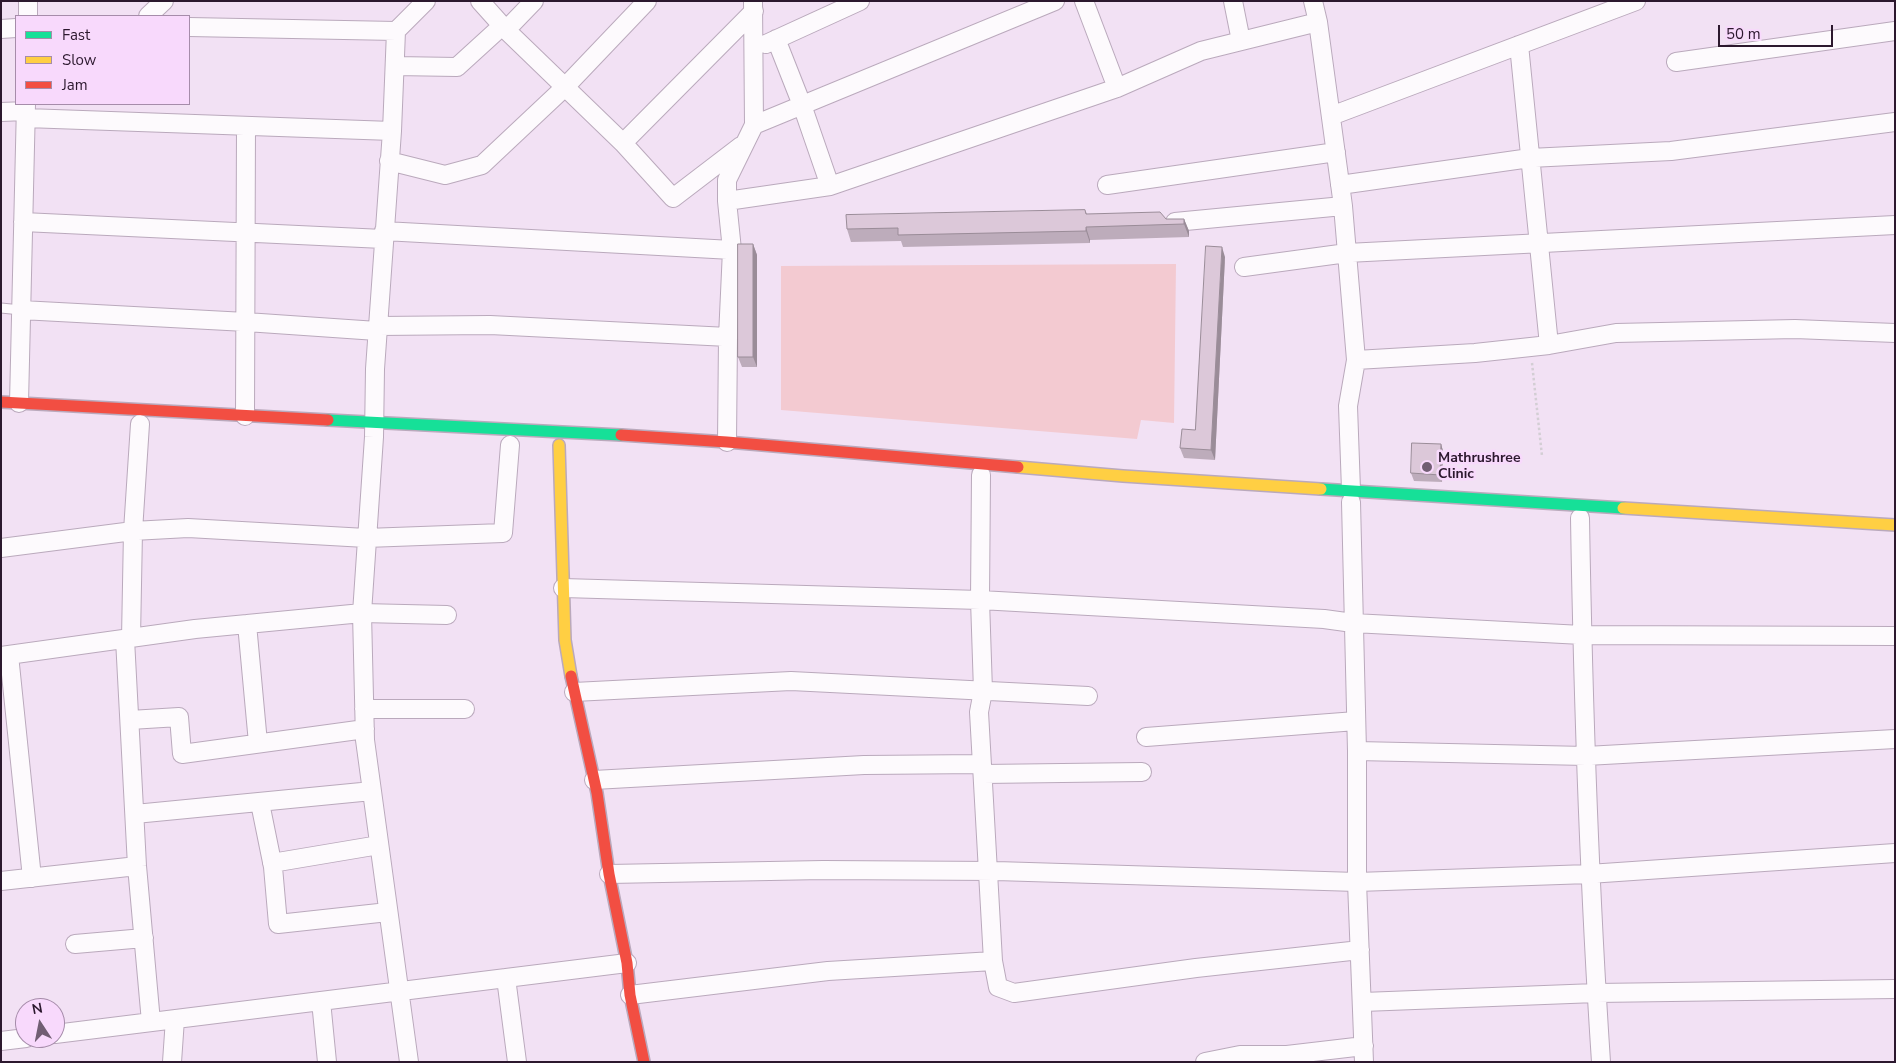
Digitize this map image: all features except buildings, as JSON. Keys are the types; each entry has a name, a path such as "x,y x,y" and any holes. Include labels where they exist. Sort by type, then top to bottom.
{"main road":[{"path":"1,402 245,416 374,433 566,431 727,442 1351,496 1398,506"},
{"path":"559,445 565,640 574,692 594,780 609,874 627,963 630,995 644,1062"},
{"path":"932,471 1351,496 1895,525"}],"street":[{"path":"28,1 28,15"},
{"path":"149,15 164,1"},
{"path":"409,1062 364,729 362,614 374,433 377,329 392,131 396,31 426,1"},
{"path":"480,1 504,28 623,143 673,198 745,142"},
{"path":"395,66 457,67 534,1"},
{"path":"389,162 445,175 482,165 565,87 647,1"},
{"path":"754,49 860,1"},
{"path":"754,126 1055,1"},
{"path":"1084,1 1117,88"},
{"path":"1233,1 1241,41"},
{"path":"1205,1062 1240,1055 1364,1054 1356,882 1357,751 1348,406 1356,360 1343,206 1318,22 1313,1"},
{"path":"1331,116 1636,1"},
{"path":"623,143 754,6"},
{"path":"727,442 728,337 732,250 727,180 754,126 754,6"},
{"path":"727,201 830,186 1117,88 1201,51 1318,22"},
{"path":"190,26 396,31"},
{"path":"1,29 15,28"},
{"path":"1676,62 1895,32"},
{"path":"776,39 830,186"},
{"path":"1519,45 1549,345"},
{"path":"1,112 26,111 246,126 392,131"},
{"path":"19,403 26,111"},
{"path":"1340,185 1530,158 1671,151 1895,122"},
{"path":"245,416 246,126"},
{"path":"1107,185 1336,152"},
{"path":"1175,222 1343,206"},
{"path":"23,222 732,250"},
{"path":"1244,267 1347,254 1895,224"},
{"path":"21,310 377,329 490,325 728,337"},
{"path":"1356,360 1531,347 1616,333 1795,329 1895,333"},
{"path":"140,424 128,638 137,866 151,1022"},
{"path":"1,548 133,531 188,528 366,538 502,533 510,445"},
{"path":"981,475 980,600 983,691 979,712 993,961 998,987 1014,993 1196,968 1360,950"},
{"path":"1581,518 1582,635 1589,874 1601,1062"},
{"path":"563,588 980,600 1582,635 1895,636"},
{"path":"32,878 5,655 247,624 362,614 448,615"},
{"path":"247,624 258,743"},
{"path":"574,692 791,681 1088,696"},
{"path":"364,709 465,709"},
{"path":"130,720 179,717 182,754 364,729"},
{"path":"1146,737 1356,721"},
{"path":"1357,751 1586,756 1895,739"},
{"path":"594,780 864,765 1142,772"},
{"path":"135,814 372,791"},
{"path":"260,803 272,862 278,924 388,912"},
{"path":"272,862 379,845"},
{"path":"609,874 822,870 988,871 1356,882 1589,874 1895,853"},
{"path":"1,881 137,866"},
{"path":"74,944 144,938"},
{"path":"630,995 828,971 993,961"},
{"path":"65,1033 627,963"},
{"path":"506,978 517,1062"},
{"path":"1363,1002 1596,993 1895,989"},
{"path":"322,1001 327,1062"},
{"path":"172,1062 175,1019"},
{"path":"1,1041 15,1039"}],"lane":[{"path":"1,308 21,310"}],"path":[{"path":"1531,347 1542,456"}],"shaded area":[{"path":"1176,264 1174,423 1141,420 1137,439 781,410 781,266"}],"traffic: fast":[{"path":"328,420 621,435"},
{"path":"1321,489 1623,508"}],"traffic: slow":[{"path":"559,445 565,640 571,676"},
{"path":"1018,467 1321,489"},
{"path":"1623,508 1895,525"}],"traffic: jam":[{"path":"1,402 328,420"},
{"path":"621,435 727,442 1018,467"},
{"path":"571,676 597,793 609,874 627,963 630,995 644,1062"}],"place":[{"name":"Mathrushree Clinic","path":"1427,467"}]}
